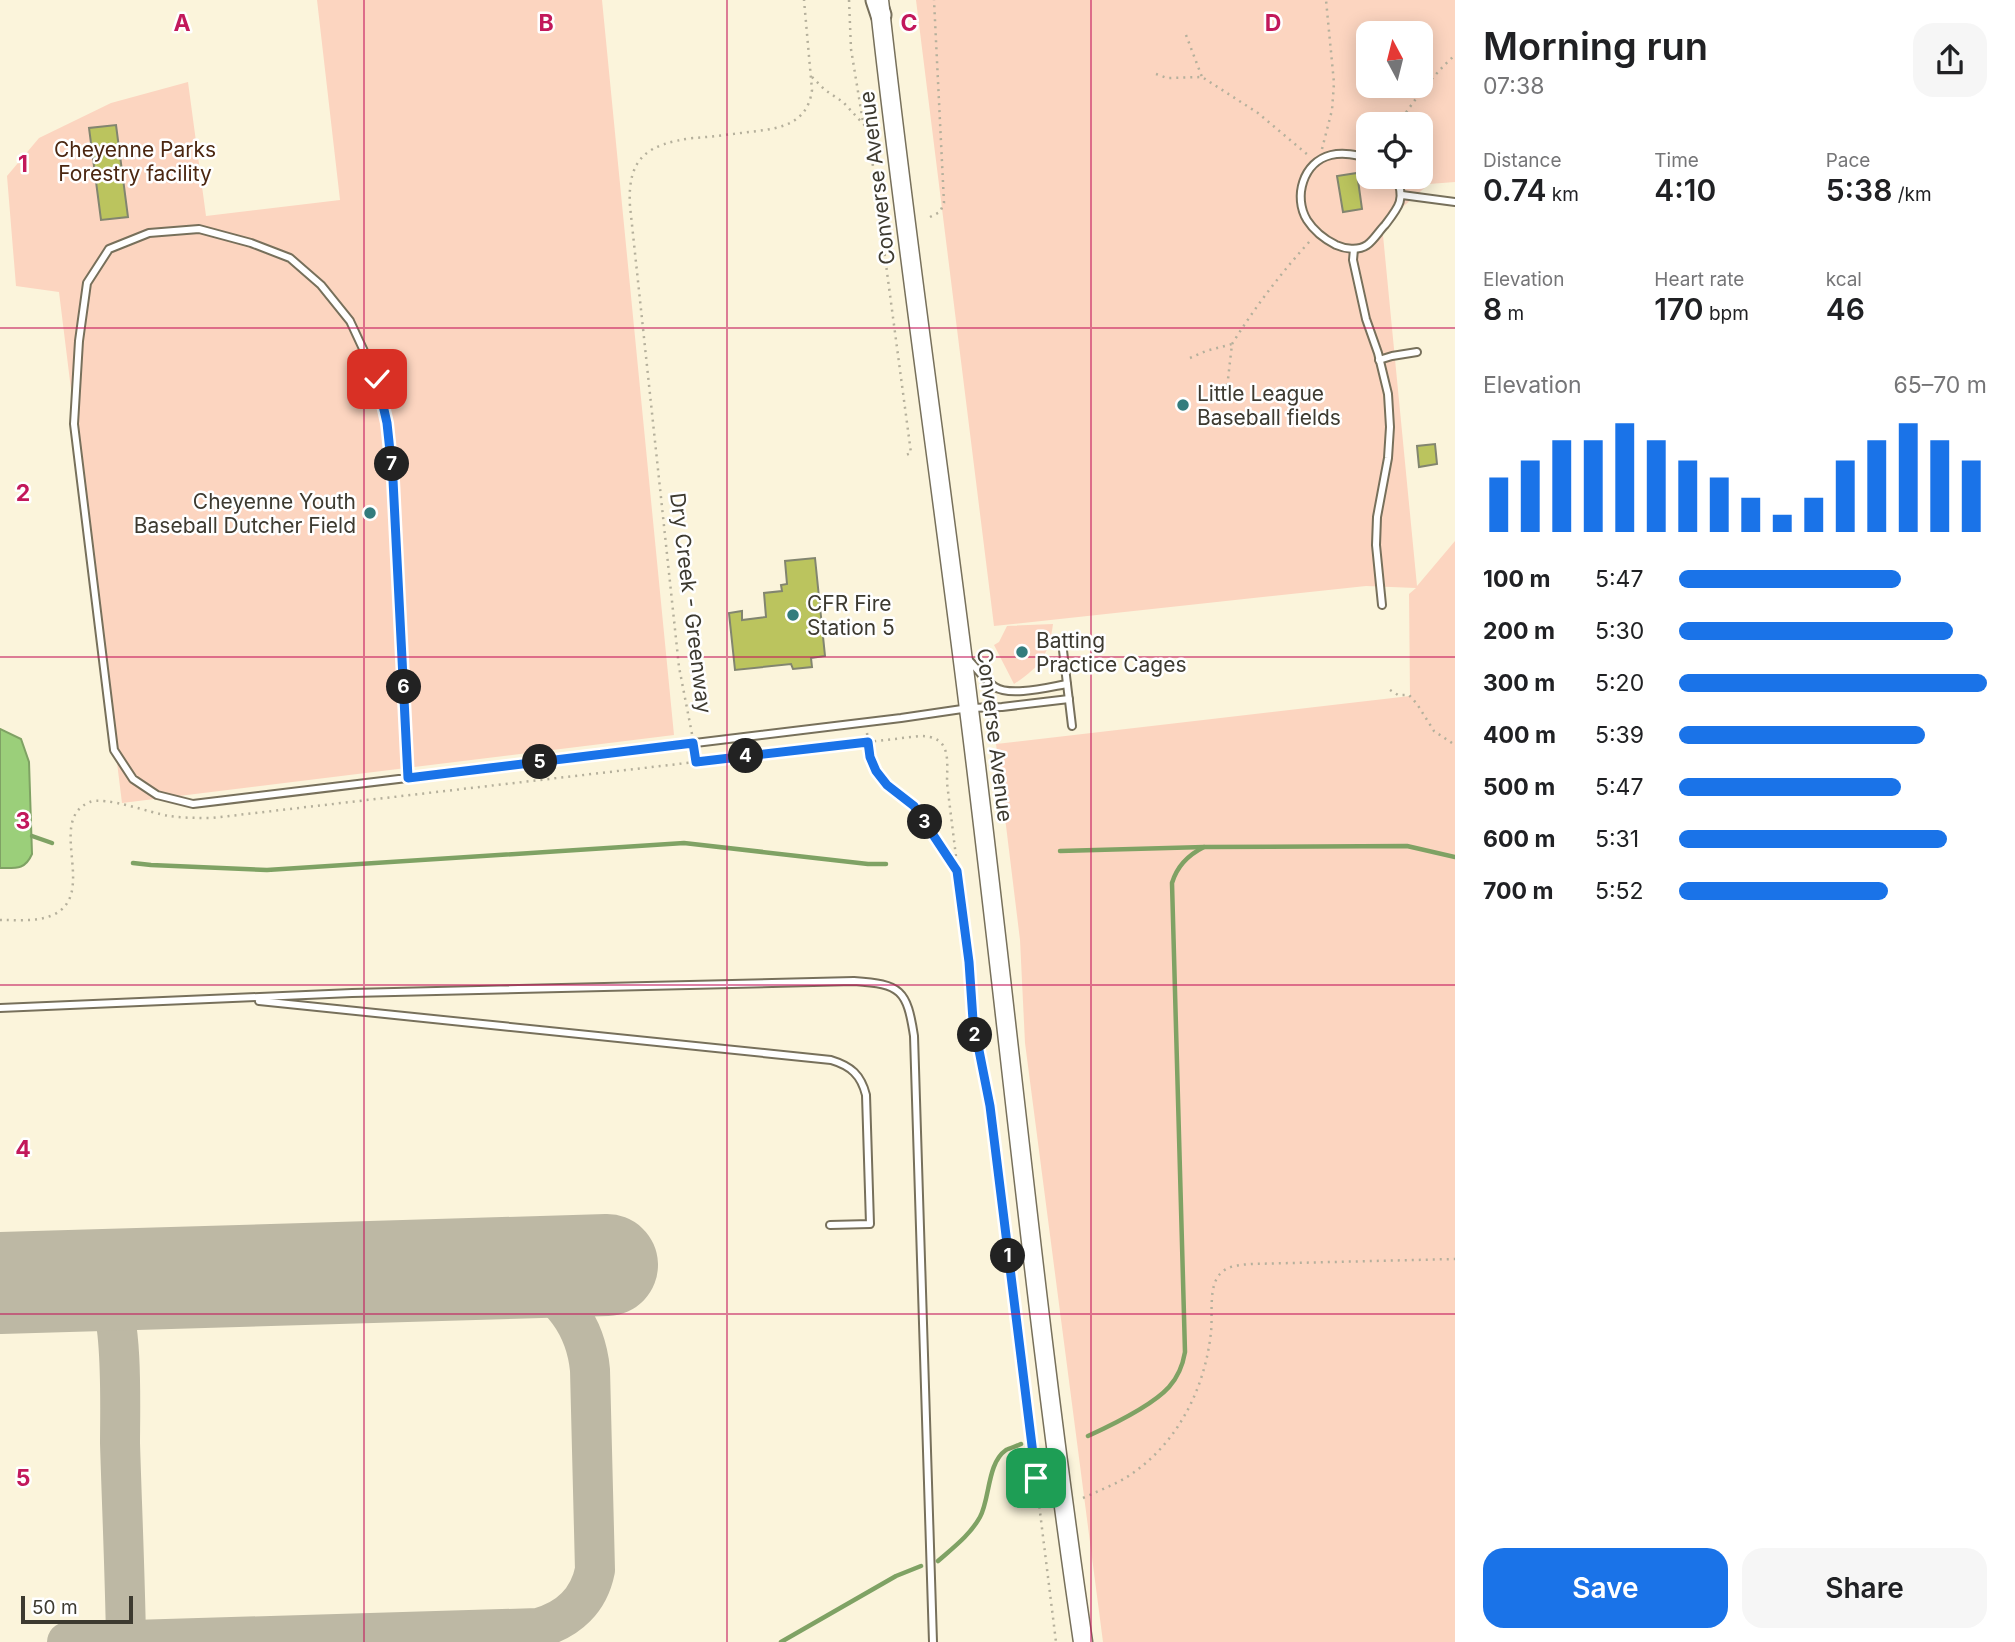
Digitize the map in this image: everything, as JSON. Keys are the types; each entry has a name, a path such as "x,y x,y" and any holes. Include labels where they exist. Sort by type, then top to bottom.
{"main road":[{"name":"Converse Avenue","path":"878,5 969,708 1063,1508 1083,1642"}],"lane":[{"path":"1356,156 1344,153 1319,160 1306,174 1301,188 1301,205 1306,218 1327,241 1342,248 1366,246 1400,204 1400,189"},
{"path":"1402,195 1455,202"},
{"path":"408,778 393,480 387,423 377,379 350,321 321,285 289,258 251,243 199,229 149,233 109,248 86,283 74,424 114,750 133,779 157,794 193,804 408,778 866,722 969,708 1002,708 1069,699"},
{"path":"1354,249 1353,260 1366,319 1388,394 1388,458 1377,517 1376,545 1382,604"},
{"path":"1379,360 1417,352"},
{"path":"1062,642 1072,726"},
{"path":"962,653 997,689 1017,691 1067,684"},
{"path":"0,1008 352,993 841,981 876,982 897,990 905,998 910,1010 915,1036 933,1642"},
{"path":"236,999 804,1057 845,1064 856,1072 866,1095 870,1224 830,1225"}],"path":[{"name":"Dry Creek - Greenway","path":"696,762 678,653 631,220 630,186 640,159 654,147 675,141 772,130 794,121 805,111 809,106 812,77 804,0"},
{"path":"849,0 851,49 863,123"},
{"path":"930,217 940,212 944,203 934,0"},
{"path":"1156,74 1167,78 1202,77 1258,113 1319,160 1332,110 1334,83 1326,0"},
{"path":"1186,35 1202,77"},
{"path":"1406,112 1436,72 1455,55"},
{"path":"812,77 843,102 868,129 911,453 906,455"},
{"path":"1227,388 1232,344 1248,318 1289,265 1318,233"},
{"path":"1190,358 1232,344"},
{"path":"1390,690 1398,695 1409,695 1434,731 1455,745"},
{"path":"866,722 870,757 876,771 887,785 914,806 957,871"},
{"path":"0,920 44,918 64,908 71,896 74,882 71,838 73,823 79,810 95,801 167,815 212,818 868,742 928,736 936,739 944,747 948,759 947,783 969,962 973,1020 990,1106 1056,1642"},
{"path":"1083,1498 1126,1478 1149,1461 1170,1439 1185,1416 1198,1391 1207,1361 1214,1286 1220,1274 1233,1266 1251,1264 1455,1259"}],"green space":[{"name":"Cheyenne Youth Baseball Dutcher Field","path":"317,0 602,0 674,735 122,803 59,292 16,286 7,176 39,138 111,103 188,82 206,216 340,200"},
{"path":"916,0 1455,0 1455,182 1433,184 1433,112 1356,112 1356,189 1423,189 1382,225 1417,586 1455,541 1455,1642 1103,1642 1025,1043 1020,940 996,744 1410,696 1409,594 1416,588 1366,586 994,626"},
{"name":"Batting Practice Cages","path":"1053,624 1049,644 1042,659 1014,684 994,645 999,642 1007,626"}],"shaded area":[{"path":"0,729 21,739 29,762 32,854 26,863 15,868 0,868"}],"building":[{"path":"116,125 128,217 101,220 89,128"},
{"path":"1356,173 1356,189 1359,189 1362,209 1343,212 1337,176"},
{"path":"1435,444 1437,464 1419,467 1417,446"},
{"name":"CFR Fire Station 5","path":"815,558 825,656 811,658 812,667 793,669 791,664 735,670 729,613 742,611 742,620 766,617 764,593 782,591 781,585 787,584 785,561"}],"waterway":[{"path":"32,836 52,843"},
{"path":"133,863 267,870 684,843 886,864"},
{"path":"1060,851 1407,846 1455,857"},
{"path":"1088,1436 1162,1394 1180,1370 1185,1352 1172,883 1184,862 1204,847"},
{"path":"938,1561 967,1535 980,1517 995,1463 1006,1450 1021,1444"},
{"path":"781,1642 896,1576 921,1566"}],"taxiway":[{"path":"67,1642 538,1628 559,1620 576,1607 588,1591 595,1570 588,1354 569,1312 534,1282 513,1274 465,1269"},
{"path":"62,1281 89,1285 105,1294 117,1328 126,1640"}],"runway":[{"path":"0,1283 607,1265"}],"place":[{"name":"Little League Baseball fields","path":"1183,405"},
{"name":"Cheyenne Youth Baseball Dutcher Field","path":"370,513"},
{"name":"CFR Fire Station 5","path":"793,615"},
{"name":"Batting Practice Cages","path":"1022,652"}],"route":[{"path":"377,379 387,423 393,480 408,778 693,743 696,762 868,742 876,771 887,785 914,806 957,871 969,962 974,1033 990,1106 1036,1478"}],"park label":[{"name":"Cheyenne Parks Forestry facility","path":"135,161"}]}
